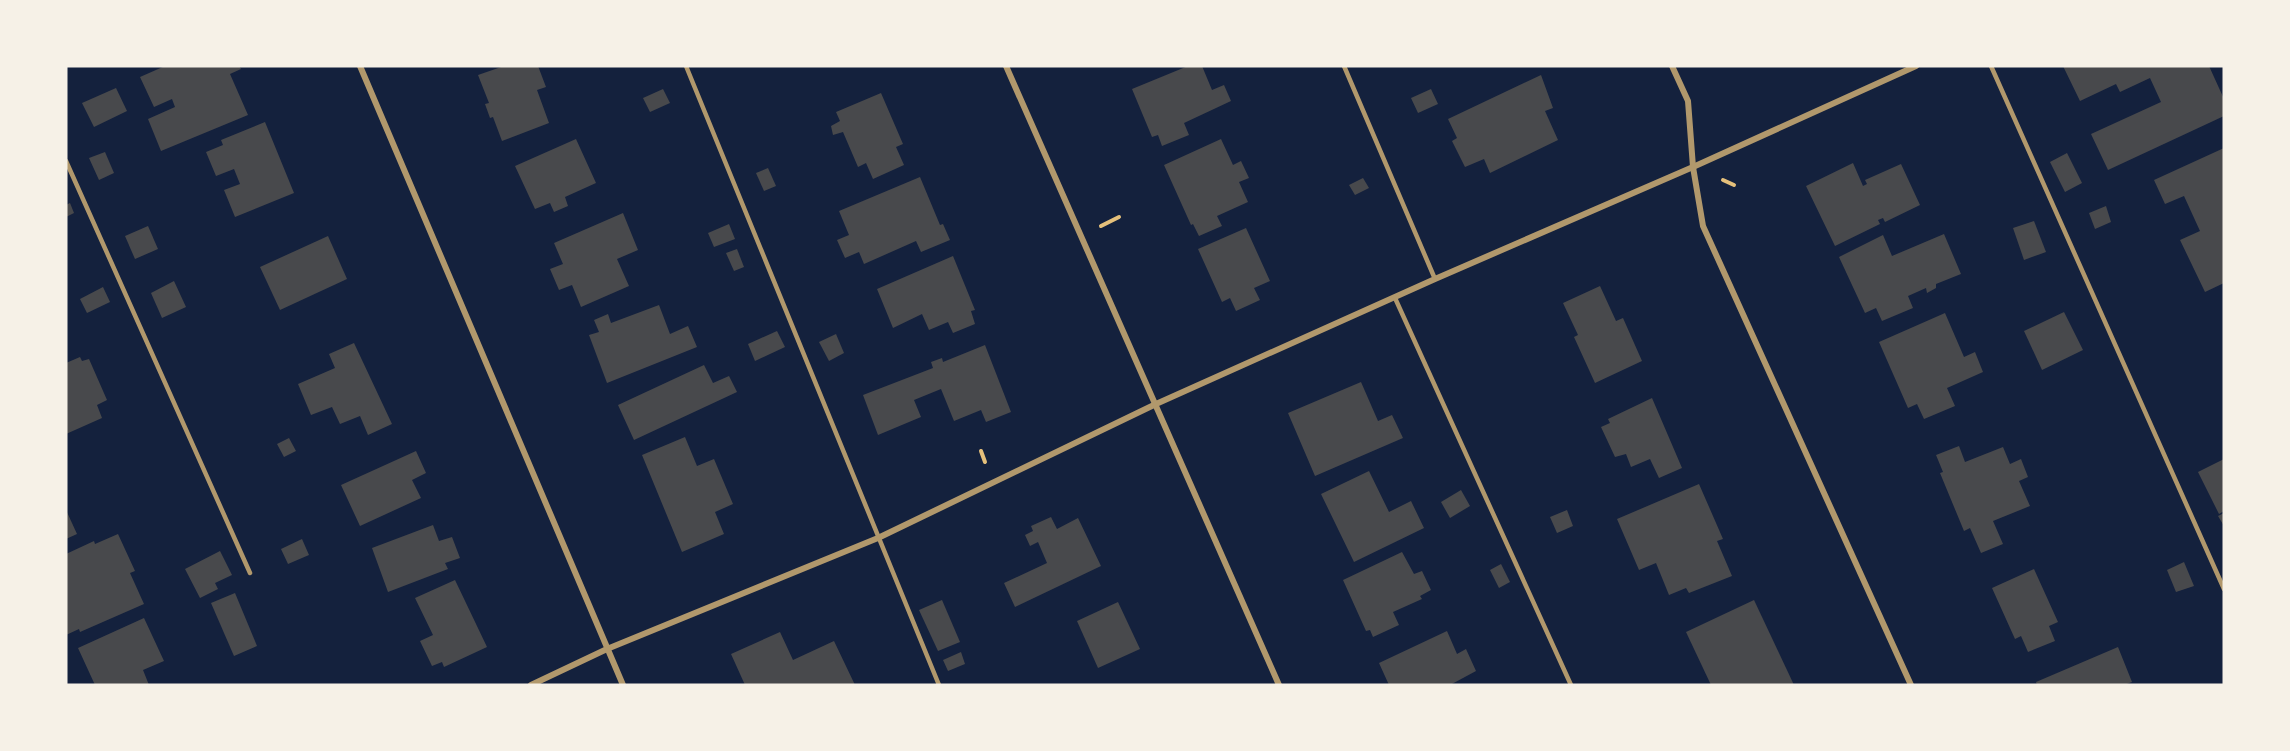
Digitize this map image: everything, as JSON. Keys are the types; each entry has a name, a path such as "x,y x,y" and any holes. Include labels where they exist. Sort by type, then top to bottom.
{"street":[{"path":"360,66 623,685"},
{"path":"1006,66 1280,685"},
{"path":"1672,66 1688,101 1693,167 1703,226 1911,685"},
{"path":"531,685 608,649 878,538 1156,404 1916,66"}],"lane":[{"path":"686,66 939,685"},
{"path":"1344,66 1435,279"},
{"path":"1991,66 2224,589"},
{"path":"66,161 250,573"},
{"path":"1395,298 1571,685"}],"building":[{"path":"165,66 239,66 241,69 230,74 248,115 161,151 148,119 175,107 172,99 154,107 140,77"},
{"path":"504,66 538,66 546,87 537,90 549,123 502,141 493,117 490,118 485,104 489,103 478,75"},
{"path":"1188,66 1202,66 1212,90 1224,85 1231,101 1184,123 1189,135 1162,146 1158,135 1152,137 1132,89"},
{"path":"2063,66 2209,66 2224,99 2224,116 2108,170 2091,134 2161,102 2150,78 2120,92 2116,84 2080,101"},
{"path":"1541,75 1553,108 1545,111 1558,140 1490,173 1484,159 1465,167 1452,141 1457,138 1448,119"},
{"path":"116,88 127,111 94,127 82,103"},
{"path":"663,89 670,103 650,112 643,98"},
{"path":"1431,89 1438,104 1418,113 1411,98"},
{"path":"881,93 903,144 896,147 904,165 873,179 866,163 858,167 843,132 833,135 831,126 840,121 836,112"},
{"path":"265,122 294,193 235,217 224,190 240,184 234,169 216,176 206,152 223,145 221,140"},
{"path":"576,139 596,183 565,197 568,206 554,212 550,203 535,209 515,166"},
{"path":"1221,139 1233,165 1241,161 1249,178 1239,182 1248,202 1217,216 1222,226 1199,236 1193,224 1191,225 1164,165"},
{"path":"2224,148 2224,283 2205,292 2180,240 2200,231 2184,196 2165,204 2154,180"},
{"path":"105,152 114,173 99,180 89,158"},
{"path":"2067,153 2082,183 2065,192 2050,162"},
{"path":"1853,163 1863,186 1867,184 1865,180 1901,164 1920,205 1885,222 1883,218 1878,220 1880,224 1835,246 1806,186"},
{"path":"768,168 776,186 764,191 756,173"},
{"path":"920,177 940,225 943,224 950,240 921,252 916,241 864,264 859,252 845,258 837,240 849,235 839,211"},
{"path":"1363,178 1369,188 1355,195 1349,185"},
{"path":"70,203 74,213 66,217 66,205"},
{"path":"2106,206 2111,222 2095,229 2089,213"},
{"path":"623,213 638,250 617,259 629,286 581,307 572,285 559,290 550,269 563,264 554,243"},
{"path":"2034,221 2046,252 2024,260 2013,228"},
{"path":"729,224 735,239 714,247 708,233"},
{"path":"148,226 158,249 135,259 125,236"},
{"path":"1246,228 1270,281 1254,288 1260,300 1236,311 1230,298 1222,302 1198,249"},
{"path":"1944,234 1961,274 1936,284 1936,288 1927,293 1926,288 1908,296 1913,308 1882,321 1876,308 1865,313 1839,257 1883,235 1892,256"},
{"path":"328,236 347,279 280,310 260,267"},
{"path":"737,249 744,267 734,271 726,253"},
{"path":"953,256 975,310 971,311 975,324 953,333 948,322 929,330 922,314 893,328 877,289"},
{"path":"174,281 186,307 162,318 151,293"},
{"path":"1600,286 1616,321 1623,318 1642,361 1595,383 1574,337 1578,335 1563,303"},
{"path":"103,287 110,302 87,313 80,299"},
{"path":"659,305 670,334 688,326 697,347 607,383 589,335 599,332 594,320 608,314 611,323"},
{"path":"2064,312 2083,350 2042,370 2024,331"},
{"path":"1945,313 1964,357 1975,352 1983,372 1947,388 1955,406 1924,419 1917,404 1908,408 1879,342"},
{"path":"777,331 785,347 755,361 748,344"},
{"path":"836,334 844,353 829,361 819,342"},
{"path":"354,343 392,424 368,435 360,416 340,424 332,407 311,415 298,384 335,368 329,354"},
{"path":"985,345 1011,412 986,422 981,410 954,421 941,389 914,400 921,417 878,435 863,395 933,368 931,362 942,358 943,362"},
{"path":"80,357 82,361 89,359 107,400 97,405 102,418 66,434 66,363"},
{"path":"704,365 713,383 729,376 737,392 634,440 618,405"},
{"path":"1361,382 1378,421 1392,415 1403,438 1315,476 1288,413"},
{"path":"1652,398 1682,468 1659,478 1650,459 1631,467 1626,454 1615,457 1601,427 1610,423 1608,419"},
{"path":"685,437 697,466 714,459 733,504 715,512 724,534 682,552 642,455"},
{"path":"289,438 296,451 284,457 277,444"},
{"path":"1959,446 1965,462 2003,447 2010,464 2021,459 2028,477 2019,481 2030,506 1993,521 2003,544 1981,553 1970,528 1964,531 1940,473 1943,472 1936,455"},
{"path":"416,451 426,473 412,480 421,498 360,526 341,485"},
{"path":"2224,459 2224,511 2219,514 2198,472"},
{"path":"1369,471 1389,512 1411,501 1424,528 1354,562 1321,494"},
{"path":"1699,484 1723,539 1717,541 1732,576 1689,593 1686,588 1669,595 1656,563 1639,570 1617,519"},
{"path":"1461,490 1470,506 1450,518 1441,502"},
{"path":"66,510 77,534 66,539"},
{"path":"1567,510 1573,526 1557,533 1550,517"},
{"path":"2224,513 2224,526 2218,516"},
{"path":"1051,517 1057,529 1078,518 1101,566 1015,607 1004,583 1047,563 1038,542 1030,546 1025,535 1033,531 1031,526"},
{"path":"433,525 439,541 452,537 460,558 445,563 448,569 388,592 372,548"},
{"path":"118,534 135,571 130,573 144,604 80,632 79,629 66,635 66,554 94,541 95,544"},
{"path":"302,539 309,555 288,564 281,549"},
{"path":"220,551 232,575 215,583 218,589 200,598 185,569"},
{"path":"1402,552 1414,574 1422,571 1431,590 1420,596 1422,599 1393,612 1399,625 1373,637 1370,630 1366,631 1343,580"},
{"path":"2184,562 2194,586 2176,592 2167,570"},
{"path":"1501,564 1510,582 1499,588 1490,570"},
{"path":"2034,569 2058,622 2049,626 2055,641 2028,652 2021,636 2015,639 1992,588"},
{"path":"455,580 487,647 444,667 442,662 432,666 420,641 433,635 415,598"},
{"path":"235,593 257,646 234,656 211,603"},
{"path":"942,600 960,642 938,651 919,610"},
{"path":"1754,600 1794,685 1711,685 1686,632"},
{"path":"1118,602 1140,649 1098,668 1077,621"},
{"path":"144,618 164,661 143,670 149,685 95,685 78,648"},
{"path":"1447,631 1457,654 1466,649 1476,671 1450,685 1389,685 1379,663"},
{"path":"780,632 793,660 834,641 855,685 745,685 731,654"},
{"path":"2118,647 2132,682 2124,685 2037,685 2036,682"},
{"path":"961,652 965,664 948,671 943,660"}]}
